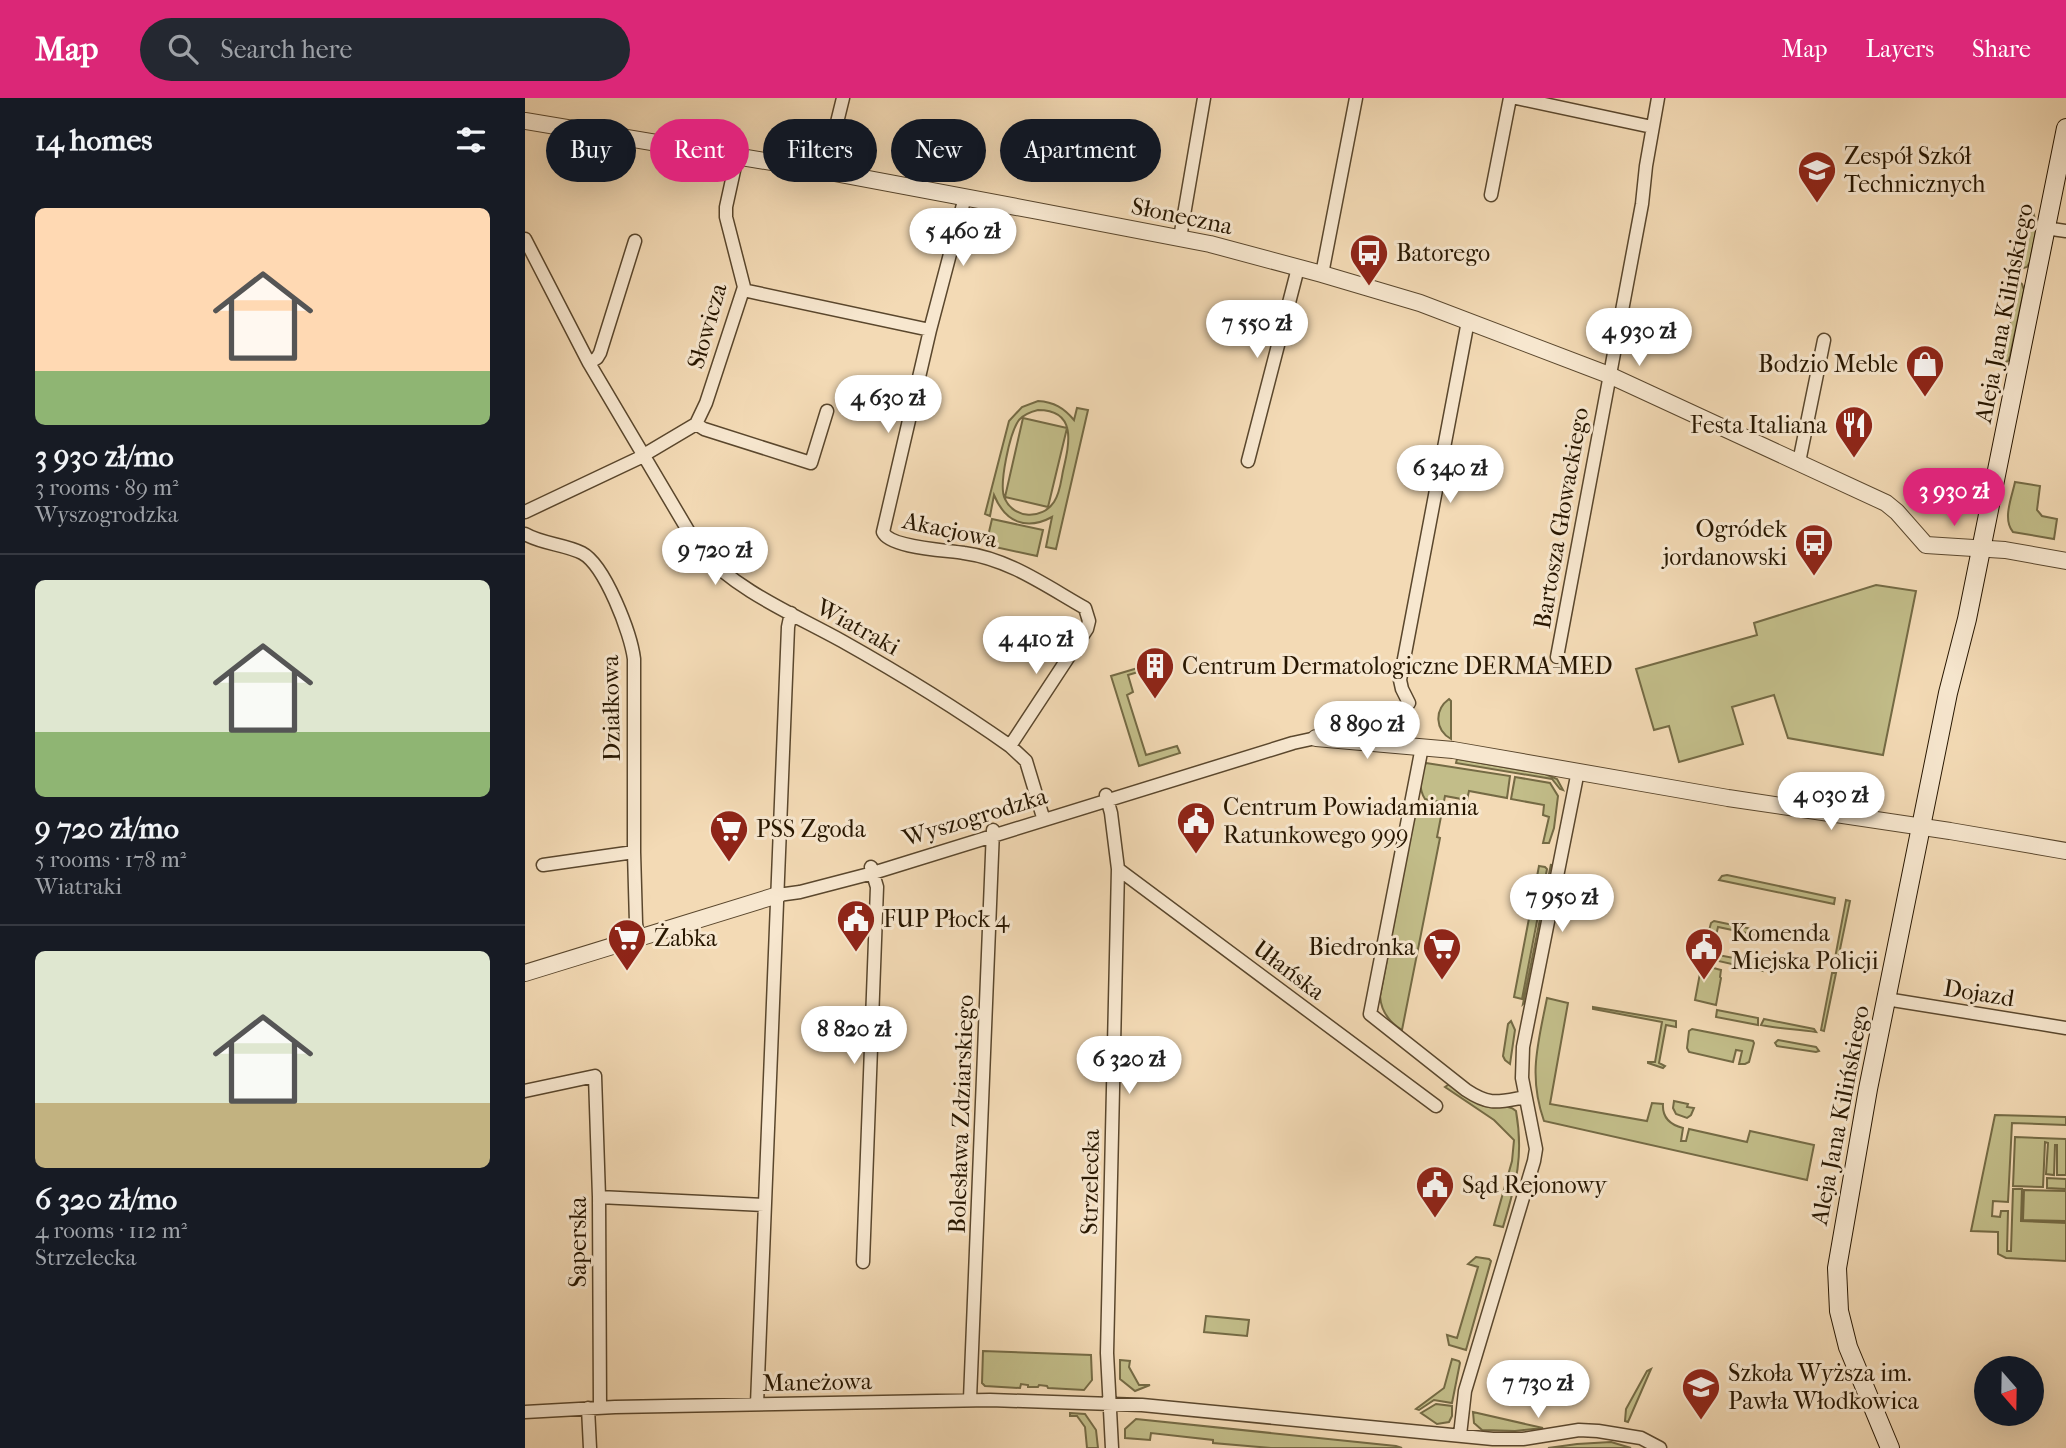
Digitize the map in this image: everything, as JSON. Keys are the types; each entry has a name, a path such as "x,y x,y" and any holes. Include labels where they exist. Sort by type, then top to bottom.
{"main road":[{"name":"Aleja Jana Kilińskiego","path":"1890,1448 1847,1347 1839,1311 1836,1279 1839,1254 1886,999 1950,684 1967,619 2066,128"}],"street":[{"path":"838,119 843,98"},
{"path":"1180,238 1204,98"},
{"path":"1322,274 1356,98"},
{"path":"1490,195 1510,98"},
{"path":"1517,98 1653,127"},
{"name":"Bartosza Głowackiego","path":"1557,657 1642,205 1658,98"},
{"name":"Słoneczna","path":"525,121 650,142"},
{"name":"Słoneczna","path":"877,181 1180,238 1397,295 1609,375 1799,462 1885,503 1897,512 1926,545 1981,548"},
{"name":"Słowicza","path":"696,424 706,403 744,284 726,217 731,182"},
{"path":"743,290 930,330 965,197"},
{"path":"2045,228 2066,232"},
{"name":"Wiatraki","path":"525,239 589,363 699,549 741,586 893,670 1010,746 1026,761 1042,814"},
{"path":"589,363 600,353 635,241"},
{"path":"1248,461 1298,268"},
{"path":"1409,703 1400,680 1468,321"},
{"name":"Akacjowa","path":"930,330 883,525 885,537 898,543 978,555 999,561 1085,608 1089,621 1087,629 1010,746"},
{"path":"1799,462 1823,341"},
{"path":"525,512 643,456 696,424 704,429 811,463 827,411"},
{"name":"Działkowa","path":"525,534 584,554 595,564 630,635 634,659 634,852 638,937"},
{"path":"1981,548 2066,561"},
{"path":"757,1404 788,627 791,613"},
{"path":"1316,738 1422,747 2066,851"},
{"name":"Wyszogrodzka","path":"525,972 1316,738"},
{"path":"1422,747 1370,1014 1481,1100 1499,1102 1525,1097"},
{"path":"1460,1435 1465,1391 1534,1161 1536,1149 1522,1078 1523,1047 1578,771"},
{"name":"Strzelecka","path":"1107,798 1118,869 1107,1353 1112,1448"},
{"name":"Bolesława Zdziarskiego","path":"970,1399 993,833"},
{"path":"543,865 634,852"},
{"name":"Ułańska","path":"1118,869 1436,1106"},
{"path":"863,1262 877,887 872,870"},
{"name":"Dojazd","path":"1886,999 2066,1028"},
{"name":"Saperska","path":"525,1091 595,1076 599,1197 594,1408 590,1448"},
{"path":"599,1197 764,1205"},
{"name":"Maneżowa","path":"525,1412 970,1399 1109,1404"},
{"path":"1109,1404 1209,1410 1493,1439 1523,1439 1579,1430 1612,1432 1641,1438 1659,1448"}],"shaded area":[{"path":"2033,212 2037,225 2030,262 2027,267 2020,269"},
{"path":"2018,281 2024,290 2010,356 2008,361 2002,364"},
{"path":"1038,401 1054,404 1074,420 1077,408 1088,410 1056,549 1046,547 1052,517 1034,523 1017,521 1004,512 994,495 990,516 985,514 1009,421 1022,407","holes":["1038,410 1060,416 1068,431 1059,491 1049,508 1028,515 1009,506 1003,492 1009,447 1016,426 1023,416"]},
{"path":"1023,418 1067,428 1048,507 1005,497"},
{"path":"1973,478 1970,506 1948,503"},
{"path":"2015,482 2040,486 2037,510 2042,516 2057,519 2054,539 2013,532 2008,514"},
{"path":"992,519 1043,530 1037,556 986,545"},
{"path":"1876,585 1916,591 1883,755 1788,738 1774,695 1732,707 1743,744 1679,762 1669,726 1654,730 1636,669 1757,635 1754,623"},
{"path":"1168,659 1169,663 1128,675 1133,692 1127,695 1146,755 1177,746 1180,753 1139,766 1111,676"},
{"path":"1449,699 1451,739 1442,730 1438,720 1441,709"},
{"path":"1457,759 1545,774 1557,779 1563,790 1552,779 1456,763"},
{"path":"1426,763 1510,776 1507,798 1469,791 1467,800 1445,796 1437,837 1440,838 1402,1030 1387,1016 1380,996 1414,817 1422,812 1439,814 1441,802 1425,799 1421,791 1421,776"},
{"path":"1515,777 1550,783 1558,796 1549,843 1543,843 1549,817 1543,815 1544,805 1511,799"},
{"path":"1551,864 1552,872 1527,1000 1523,1004"},
{"path":"1539,866 1547,869 1522,999 1514,997"},
{"path":"1727,875 1835,898 1834,904 1719,880"},
{"path":"1846,900 1850,901 1838,959 1835,958"},
{"path":"1714,921 1771,933 1770,938 1718,927 1715,940 1707,938"},
{"path":"1707,943 1720,946 1718,955 1765,964 1763,971 1705,958"},
{"path":"1706,966 1721,970 1716,1005 1695,1000 1701,968"},
{"path":"1832,973 1836,973 1824,1031 1821,1030"},
{"path":"1547,998 1568,1003 1550,1104 1647,1121 1652,1103 1663,1104 1668,1120 1683,1128 1681,1141 1686,1141 1689,1129 1747,1142 1750,1131 1814,1145 1807,1180 1544,1121 1536,1089 1536,1060"},
{"path":"1593,1007 1676,1021 1676,1027 1666,1025 1659,1063 1665,1066 1663,1068 1648,1063 1655,1062 1662,1022"},
{"path":"1717,1010 1758,1018 1758,1025 1716,1017"},
{"path":"1764,1019 1814,1029 1816,1032 1761,1025"},
{"path":"1511,1021 1515,1030 1510,1064 1503,1056 1508,1024"},
{"path":"1692,1029 1753,1041 1749,1062 1739,1064 1742,1051 1736,1050 1733,1062 1689,1052 1689,1031"},
{"path":"1778,1040 1816,1047 1819,1051 1777,1046 1775,1043"},
{"path":"1451,1083 1479,1104 1516,1111 1519,1156 1512,1197 1503,1227 1494,1225 1512,1161 1514,1140 1494,1120 1445,1087"},
{"path":"1674,1101 1694,1108 1691,1115 1687,1118 1676,1114"},
{"path":"1995,1115 2066,1117 2066,1125 2012,1123 2008,1202 1993,1201 1992,1216 2000,1217 2001,1211 2008,1211 2007,1251 2011,1251 2013,1189 2022,1189 2021,1221 2066,1223 2066,1261 2006,1258 1998,1254 1998,1232 1971,1231"},
{"path":"2015,1137 2066,1139 2066,1175 2057,1175 2057,1145 2054,1175 2046,1174 2048,1143 2045,1142 2043,1187 2013,1186"},
{"path":"2047,1178 2066,1179 2066,1189 2047,1188"},
{"path":"2024,1190 2066,1191 2066,1221 2023,1220"},
{"path":"1476,1257 1491,1261 1466,1350 1449,1345 1447,1335 1457,1338 1478,1267 1468,1264"},
{"path":"1206,1316 1249,1320 1247,1336 1204,1332"},
{"path":"983,1351 1091,1355 1092,1380 1084,1390 1039,1385 1028,1387 1021,1384 1020,1388 985,1386 982,1383"},
{"path":"1452,1359 1460,1363 1452,1403 1434,1400 1419,1410 1416,1409 1444,1388"},
{"path":"1120,1360 1130,1361 1129,1367 1139,1385 1150,1385 1135,1391 1120,1379"},
{"path":"1651,1369 1628,1422 1625,1421 1626,1409 1647,1371"},
{"path":"1436,1404 1452,1406 1449,1422 1437,1424 1421,1413"},
{"path":"1473,1412 1543,1428 1482,1430 1474,1423"},
{"path":"1070,1413 1085,1414 1096,1430 1098,1448 1087,1448 1085,1427 1077,1416 1070,1416"},
{"path":"1136,1419 1402,1448 1271,1448 1213,1443 1213,1440 1151,1433 1150,1440 1125,1438 1125,1429"},
{"path":"1611,1442 1631,1448 1548,1448 1577,1444"}],"place":[{"name":"Zespół Szkół Technicznych","path":"1817,204"},
{"name":"Batorego","path":"1369,287"},
{"name":"Bodzio Meble","path":"1925,398"},
{"name":"Festa Italiana","path":"1854,459"},
{"name":"Ogródek jordanowski","path":"1814,577"},
{"name":"Centrum Dermatologiczne DERMA-MED","path":"1155,700"},
{"name":"Centrum Powiadamiania Ratunkowego 999","path":"1196,855"},
{"name":"PSS Zgoda","path":"729,863"},
{"name":"FUP Płock 4","path":"856,953"},
{"name":"Żabka","path":"627,972"},
{"name":"Biedronka","path":"1442,981"},
{"name":"Komenda Miejska Policji","path":"1704,981"},
{"name":"Sąd Rejonowy","path":"1435,1219"},
{"name":"Szkoła Wyższa im. Pawła Włodkowica","path":"1701,1421"}]}
